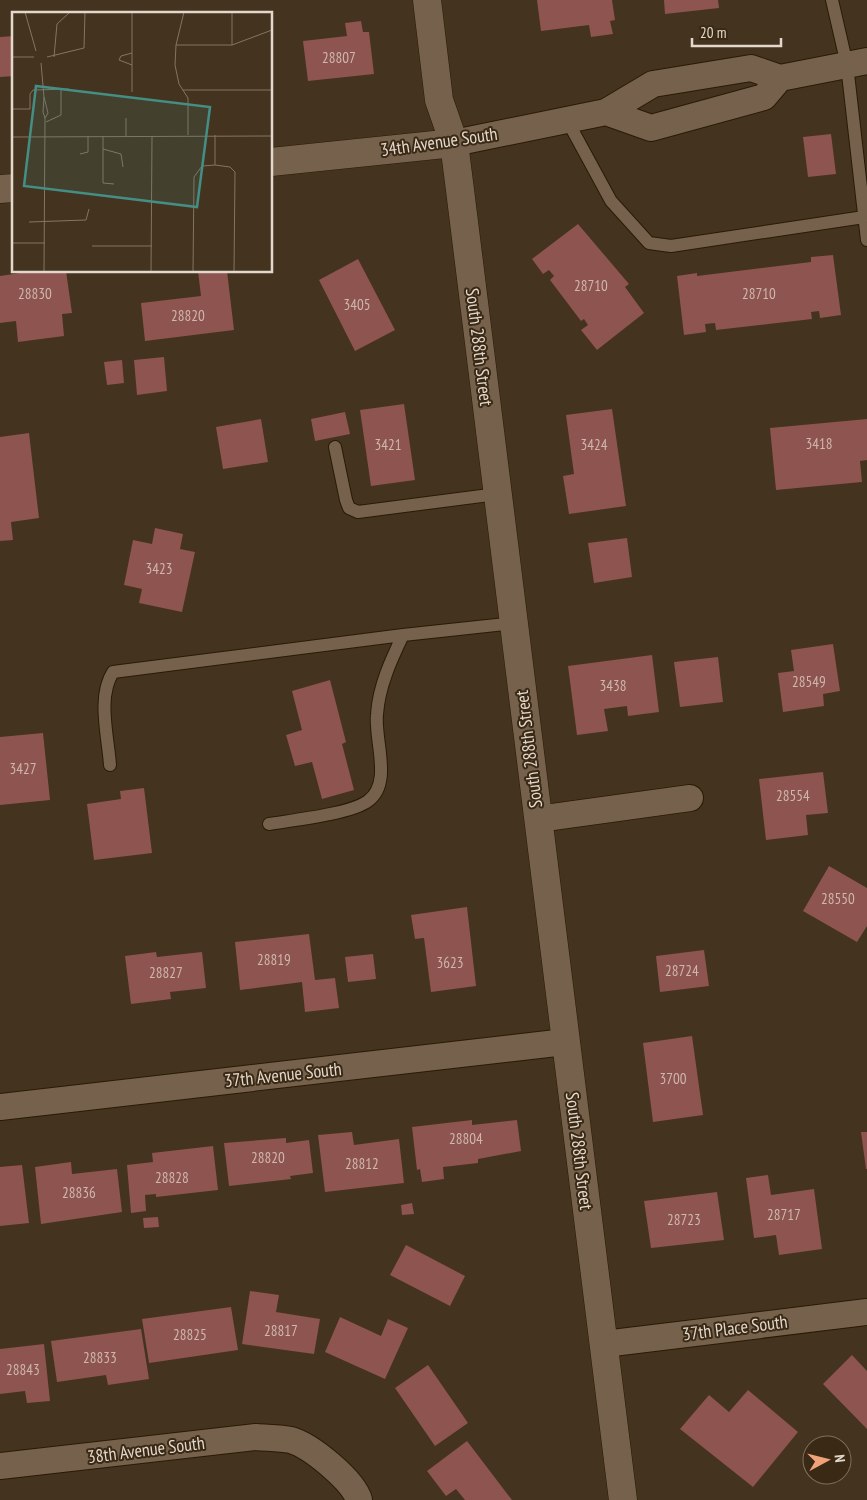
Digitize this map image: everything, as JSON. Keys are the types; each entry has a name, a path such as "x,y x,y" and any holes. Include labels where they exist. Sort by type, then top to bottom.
{"main road":[{"name":"South 288th Street","path":"427,0 439,100 454,143 623,1500"},
{"name":"34th Avenue South","path":"272,162 454,143"}],"street":[{"path":"606,112 651,128 764,97 780,78 857,63"},
{"name":"34th Avenue South","path":"454,143 606,112 653,84 751,68 780,78"},
{"path":"538,819 690,798"},
{"name":"37th Avenue South","path":"0,1107 565,1042"},
{"name":"37th Place South","path":"604,1344 867,1312"},
{"name":"38th Avenue South","path":"0,1466 256,1437 292,1440 327,1461 356,1492 359,1500"}],"lane":[{"path":"832,0 857,63 864,217 867,240"},
{"path":"567,120 611,201 649,243 671,246 864,217"},
{"path":"334,447 346,500 349,508 358,512 497,494"},
{"path":"110,765 105,701 106,683 114,672 403,635 514,623"},
{"path":"269,824 353,808 368,801 376,793 381,782 376,714 384,678 403,635"}],"building":[{"path":"537,0 612,0 615,20 610,21 613,34 591,37 589,25 541,31"},
{"path":"664,0 718,0 719,8 665,14"},
{"path":"361,21 363,32 369,32 374,74 308,81 303,41 347,36 345,23"},
{"path":"12,36 12,76 0,77 0,37"},
{"path":"831,134 836,174 808,177 803,137"},
{"path":"578,224 629,284 625,287 644,313 597,350 581,330 588,325 584,319 581,321 550,280 554,276 549,270 543,274 532,259"},
{"path":"833,255 841,315 820,318 819,311 811,312 812,319 716,330 715,323 705,324 706,332 684,335 677,276 697,273 697,276 811,262 811,257"},
{"path":"358,259 395,330 355,351 319,280"},
{"path":"27,272 66,272 72,313 62,314 64,336 18,342 16,321 0,323 0,276"},
{"path":"198,272 227,272 234,330 145,341 141,303 201,296"},
{"path":"164,357 167,391 137,395 134,360"},
{"path":"122,360 124,383 107,385 104,362"},
{"path":"404,404 415,480 371,486 360,410"},
{"path":"612,409 626,506 569,514 563,476 574,474 566,415"},
{"path":"345,412 350,434 315,441 311,419"},
{"path":"261,419 268,462 223,469 216,427"},
{"path":"867,419 867,460 860,461 862,482 776,490 770,428"},
{"path":"29,433 39,518 11,522 13,540 0,541 0,437"},
{"path":"155,528 183,534 180,549 195,552 182,612 139,603 142,589 124,585 133,540 152,544"},
{"path":"627,538 632,577 594,583 588,543"},
{"path":"833,644 840,691 823,694 824,706 783,712 778,673 794,671 791,650"},
{"path":"652,655 659,712 628,716 627,706 604,709 608,731 577,735 568,666"},
{"path":"718,657 723,702 680,707 674,662"},
{"path":"330,680 346,742 342,744 354,790 322,799 312,762 295,766 286,735 302,730 292,691"},
{"path":"43,733 50,800 0,805 0,737"},
{"path":"823,772 828,813 806,815 808,835 766,840 759,779"},
{"path":"144,788 152,853 94,860 87,804 121,799 120,791"},
{"path":"829,866 867,888 867,926 857,942 803,911"},
{"path":"467,907 476,986 431,992 424,938 415,939 411,915"},
{"path":"309,934 315,980 335,978 339,1008 305,1012 302,982 240,990 235,942"},
{"path":"704,950 709,986 660,992 656,956"},
{"path":"156,952 157,957 202,952 206,988 170,992 171,999 131,1004 125,956"},
{"path":"373,954 376,979 348,982 345,957"},
{"path":"692,1036 703,1115 653,1122 643,1043"},
{"path":"472,1120 472,1125 517,1120 521,1151 478,1159 478,1163 443,1167 444,1179 422,1182 420,1169 417,1170 412,1127"},
{"path":"352,1132 354,1145 399,1139 404,1183 325,1192 318,1135"},
{"path":"861,1132 867,1132 867,1169 866,1169"},
{"path":"286,1138 286,1143 309,1140 313,1173 290,1176 291,1179 229,1186 224,1143"},
{"path":"213,1146 218,1190 156,1197 156,1194 145,1195 146,1211 131,1213 127,1165 153,1162 152,1153"},
{"path":"71,1162 72,1174 117,1169 122,1212 41,1224 35,1167"},
{"path":"22,1165 29,1223 0,1226 0,1167"},
{"path":"768,1175 771,1195 814,1189 822,1249 779,1255 776,1235 754,1238 746,1178"},
{"path":"717,1192 724,1240 651,1248 644,1201"},
{"path":"412,1203 414,1214 402,1215 401,1205"},
{"path":"158,1217 159,1227 144,1228 143,1218"},
{"path":"406,1245 465,1276 450,1306 390,1275"},
{"path":"250,1291 279,1295 276,1312 320,1319 314,1354 242,1344"},
{"path":"231,1307 238,1350 149,1363 142,1319"},
{"path":"340,1317 381,1336 388,1319 408,1328 385,1379 325,1352"},
{"path":"141,1329 149,1379 108,1385 106,1375 57,1382 51,1341"},
{"path":"44,1344 50,1401 27,1403 25,1391 0,1394 0,1349"},
{"path":"852,1355 867,1371 867,1429 823,1384"},
{"path":"428,1365 468,1423 435,1446 395,1388"},
{"path":"748,1390 798,1432 753,1487 680,1429 709,1395 729,1412"},
{"path":"467,1441 512,1500 465,1500 456,1489 446,1496 427,1471"}]}
